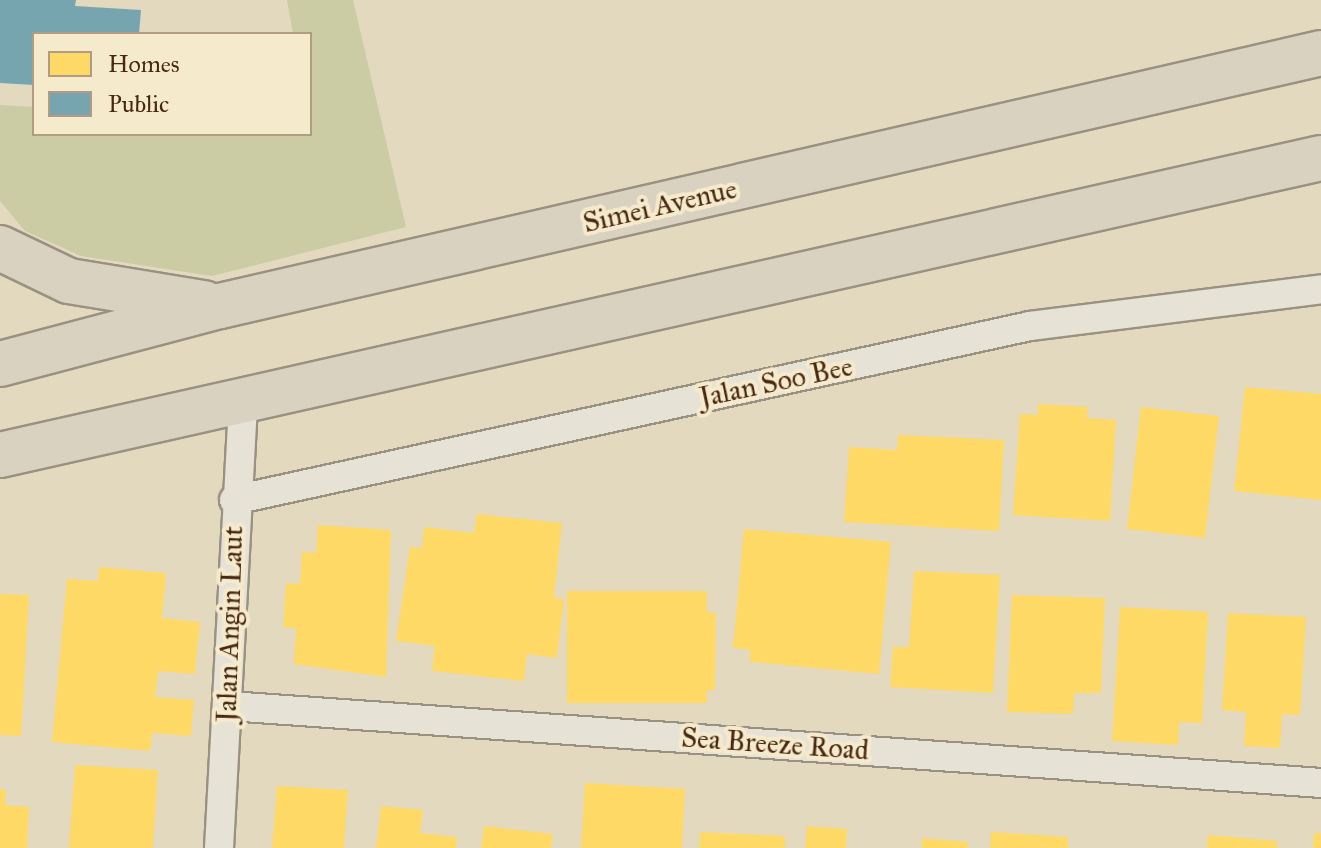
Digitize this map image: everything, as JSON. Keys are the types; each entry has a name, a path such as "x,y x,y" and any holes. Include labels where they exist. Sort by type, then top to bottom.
{"main road":[{"name":"Simei Avenue","path":"0,364 220,306 1321,53"},
{"path":"0,455 1321,158"},
{"path":"0,248 69,281 220,306"}],"street":[{"name":"Jalan Soo Bee","path":"234,500 1030,326 1321,289"},
{"name":"Jalan Angin Laut","path":"219,848 229,706 234,500 243,400"},
{"name":"Sea Breeze Road","path":"229,706 1321,783"}],"green space":[{"path":"287,0 353,0 406,227 212,276 81,256 25,231 0,201 0,105 32,107 32,136 312,136 312,32 293,32"}],"building: Homes":[{"path":"1245,387 1321,394 1321,500 1234,491"},
{"path":"1038,404 1088,407 1087,418 1116,420 1110,521 1013,515 1020,414 1038,415"},
{"path":"1141,407 1219,416 1205,538 1127,529"},
{"path":"898,435 1004,440 999,531 844,522 849,447 897,450"},
{"path":"477,514 562,523 554,598 564,599 557,658 527,654 524,681 432,671 435,646 396,641 410,547 422,548 424,527 474,533"},
{"path":"318,525 391,530 386,677 294,664 296,628 283,627 286,583 300,584 302,552 316,553"},
{"path":"744,529 891,542 879,674 750,662 750,650 733,648"},
{"path":"99,567 166,573 162,618 200,622 195,674 158,671 155,697 194,700 191,736 152,733 150,751 52,742 67,579 98,581"},
{"path":"914,571 1000,575 993,693 890,687 893,647 909,647"},
{"path":"567,591 707,591 707,612 716,613 715,690 707,690 707,703 567,703"},
{"path":"0,594 29,595 21,736 0,735"},
{"path":"1012,595 1105,598 1101,693 1074,693 1073,714 1007,712"},
{"path":"1120,607 1208,612 1202,723 1179,722 1178,745 1112,741"},
{"path":"1228,613 1306,617 1300,715 1282,714 1280,748 1244,746 1246,712 1222,710"},
{"path":"75,765 158,770 153,848 69,848"},
{"path":"585,783 685,789 682,848 581,848"},
{"path":"277,786 348,790 344,848 272,848"},
{"path":"0,789 6,790 5,805 29,807 27,848 0,848"},
{"path":"381,806 423,810 420,833 457,837 456,848 376,848"},
{"path":"484,826 553,834 551,848 481,848"},
{"path":"807,826 847,829 846,848 805,848"},
{"path":"700,832 785,836 785,848 699,848"},
{"path":"991,832 1068,837 1068,848 990,848"},
{"path":"1314,833 1321,833 1321,848 1313,848"},
{"path":"1208,835 1277,841 1277,848 1207,848"},
{"path":"922,838 968,842 968,848 922,848"}],"building: Public":[{"path":"0,0 76,0 75,6 141,10 139,32 32,32 32,85 0,83"}]}
